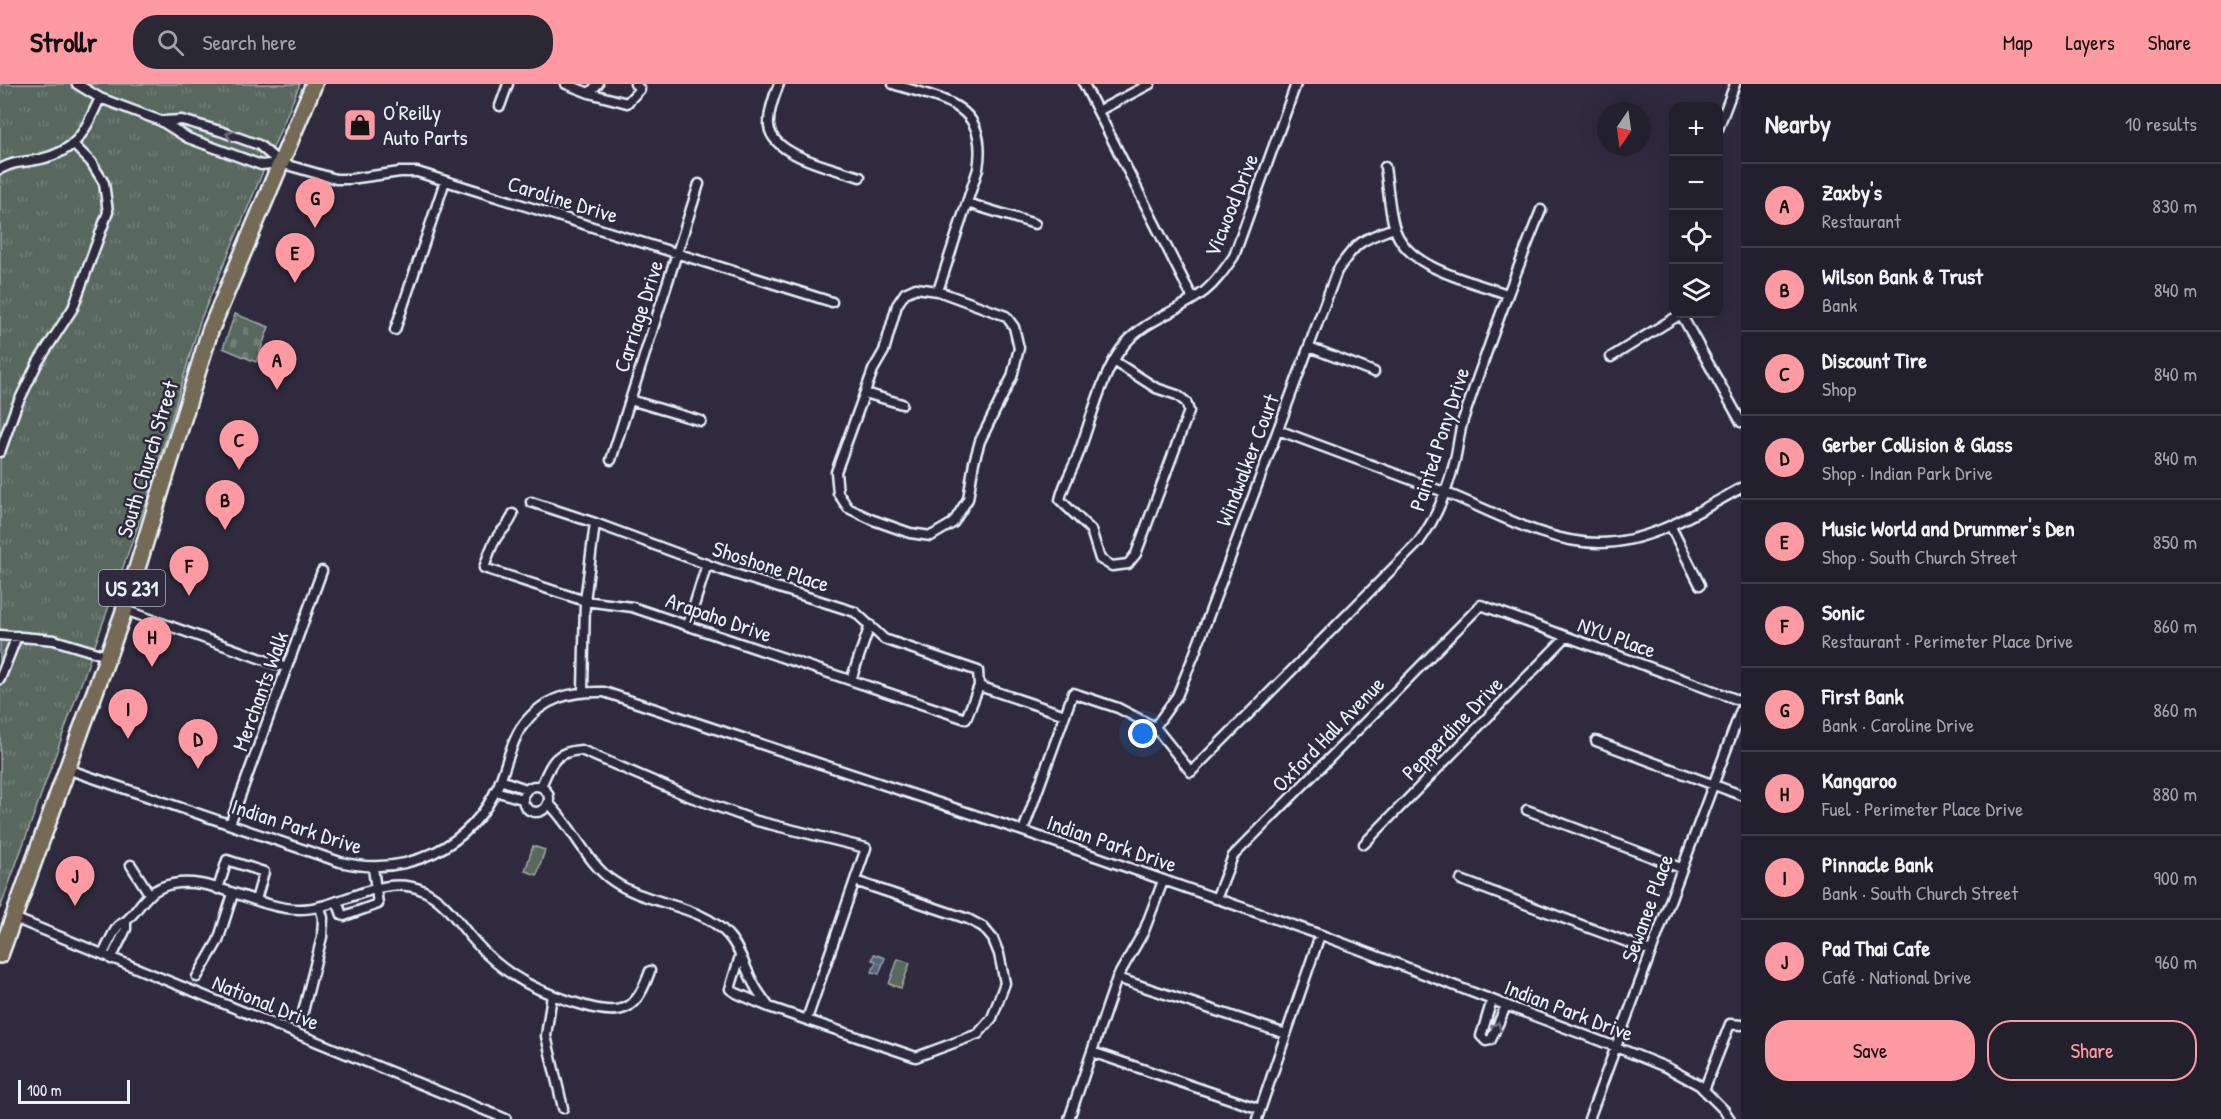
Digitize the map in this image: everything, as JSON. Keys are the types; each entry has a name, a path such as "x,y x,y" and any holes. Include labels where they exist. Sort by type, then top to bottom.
{"highway":[{"name":"South Church Street","path":"0,955 124,610 210,331 314,84"}],"street":[{"path":"77,84 100,98 161,121 188,138 261,165 280,163"},
{"path":"500,106 508,84"},
{"path":"566,84 588,93 627,103 640,89 635,84"},
{"path":"588,93 598,84"},
{"path":"779,84 773,99 769,126 777,144 791,153 860,177"},
{"path":"893,84 947,101 962,109 973,121 979,136 981,152 978,169 938,291"},
{"path":"1084,84 1193,299"},
{"path":"1098,111 1150,84"},
{"name":"Vicwood Drive","path":"1114,361 1156,388 1177,395 1186,402 1189,411 1136,554 1128,564 1113,566 1100,559 1091,530 1060,500 1062,489 1076,459 1104,382 1114,361 1124,344 1160,317 1193,299 1218,279 1234,256 1296,84"},
{"path":"1723,118 1735,84"},
{"path":"0,169 12,162 41,159 74,145 100,98"},
{"path":"161,121 182,120 220,131 259,145 280,163"},
{"path":"0,452 16,407 38,362 73,308 108,212 104,183 91,162 74,145"},
{"name":"Caroline Drive","path":"280,163 336,179 417,172 832,302"},
{"path":"1385,167 1394,228 1407,250 1427,266 1507,294"},
{"path":"395,330 445,181"},
{"name":"Carriage Drive","path":"611,460 699,183"},
{"path":"967,203 1035,224"},
{"name":"Painted Pony Drive","path":"1155,727 1191,772 1418,543 1428,530 1445,492 1455,461 1462,423 1507,294 1541,210"},
{"name":"Windwalker Court","path":"1155,727 1177,696 1194,656 1337,271 1352,248 1370,237 1394,228"},
{"path":"916,288 938,291 1006,316 1014,327 1019,348 1012,377 980,441 968,499 953,523 931,536 910,533 873,520 848,508 838,493 836,472 865,393 873,370 884,351 897,305 905,293 916,288"},
{"path":"1611,357 1674,318"},
{"path":"1683,318 1741,422"},
{"path":"1309,347 1374,372"},
{"path":"865,393 902,405"},
{"path":"630,400 701,421"},
{"path":"1278,430 1445,492 1545,533 1599,543 1629,539 1671,527 1741,488"},
{"name":"Shoshone Place","path":"531,502 707,564 855,612 884,639 978,671 979,686"},
{"name":"Arapaho Drive","path":"513,514 509,526 499,534 492,545 484,568 585,601 632,607 966,719 979,686"},
{"path":"583,691 585,601 595,523"},
{"path":"1671,527 1700,585"},
{"path":"688,625 707,564"},
{"name":"Merchants Walk","path":"230,824 322,571"},
{"name":"NYU Place","path":"1481,605 1565,638 1741,701"},
{"name":"Oxford Hall Avenue","path":"1216,899 1233,856 1481,605"},
{"path":"124,610 287,668"},
{"path":"852,680 870,626"},
{"path":"0,635 54,640 107,656"},
{"path":"0,679 17,636"},
{"name":"Pepperdine Drive","path":"1364,844 1565,638"},
{"path":"979,686 1065,715"},
{"name":"Indian Park Drive","path":"67,769 340,862 373,868 397,866 452,844 486,810 501,780 522,725 548,702 583,691 604,692 1023,831 1320,935 1506,1005 1668,1068 1699,1085 1730,1119"},
{"path":"1023,831 1073,693 1118,708 1155,727"},
{"name":"Sewanee Place","path":"1589,1119 1741,710"},
{"path":"1596,741 1741,795"},
{"path":"541,786 554,759 568,751 581,750 611,761 687,796 747,817 866,848 807,1019"},
{"path":"501,780 526,789"},
{"path":"533,785 541,786 548,793 548,804 541,811 531,811 523,804 522,799 526,789 533,785"},
{"path":"495,791 522,799"},
{"path":"548,804 559,814 588,855 612,881 652,900 710,919 730,936 756,989 769,1007"},
{"path":"1527,810 1681,868"},
{"path":"218,890 227,861 264,872 256,900"},
{"path":"131,865 150,895"},
{"path":"337,901 342,915 345,916 378,904 373,868"},
{"path":"1069,1119 1117,978 1144,931 1163,880"},
{"path":"1461,880 1651,951"},
{"path":"740,956 730,989 736,993 769,1007 916,1057 978,1034 992,1018 1005,983 993,939 983,927 968,919 855,881"},
{"path":"107,956 126,929 126,921 140,902 159,888 172,884 193,882 297,909 320,907 376,889 403,885 422,890 441,900 478,945 514,978 552,995 597,1009 620,1010 631,1006 643,990 650,971"},
{"path":"197,977 218,941 233,894"},
{"path":"303,1012 322,937 323,918 320,907"},
{"name":"National Drive","path":"14,918 506,1119"},
{"path":"1257,1119 1320,935"},
{"path":"1117,978 1286,1034"},
{"path":"552,995 546,1036 563,1108"},
{"path":"1492,1000 1481,1036 1486,1041 1491,1040 1506,1005"},
{"path":"1704,1090 1730,1024 1741,1025"},
{"path":"1092,1052 1260,1109"}],"green space":[{"path":"0,84 300,84 200,321 149,495 0,909"},
{"path":"235,314 269,327 256,362 223,348"},
{"path":"533,846 545,850 537,875 525,871"},
{"path":"898,959 910,963 901,988 889,984"}],"water":[{"path":"874,954 885,958 879,974 872,972 876,961 872,960"}],"place":[{"name":"O'Reilly Auto Parts","path":"360,125"},
{"name":"First Bank","path":"315,228"},
{"name":"Music World and Drummer's Den","path":"295,283"},
{"name":"Zaxby's","path":"277,390"},
{"name":"Discount Tire","path":"239,470"},
{"name":"Wilson Bank & Trust","path":"225,530"},
{"name":"Sonic","path":"189,596"},
{"name":"Kangaroo","path":"152,667"},
{"name":"Pinnacle Bank","path":"128,739"},
{"name":"Gerber Collision & Glass","path":"198,769"},
{"name":"Pad Thai Cafe","path":"75,906"}]}
